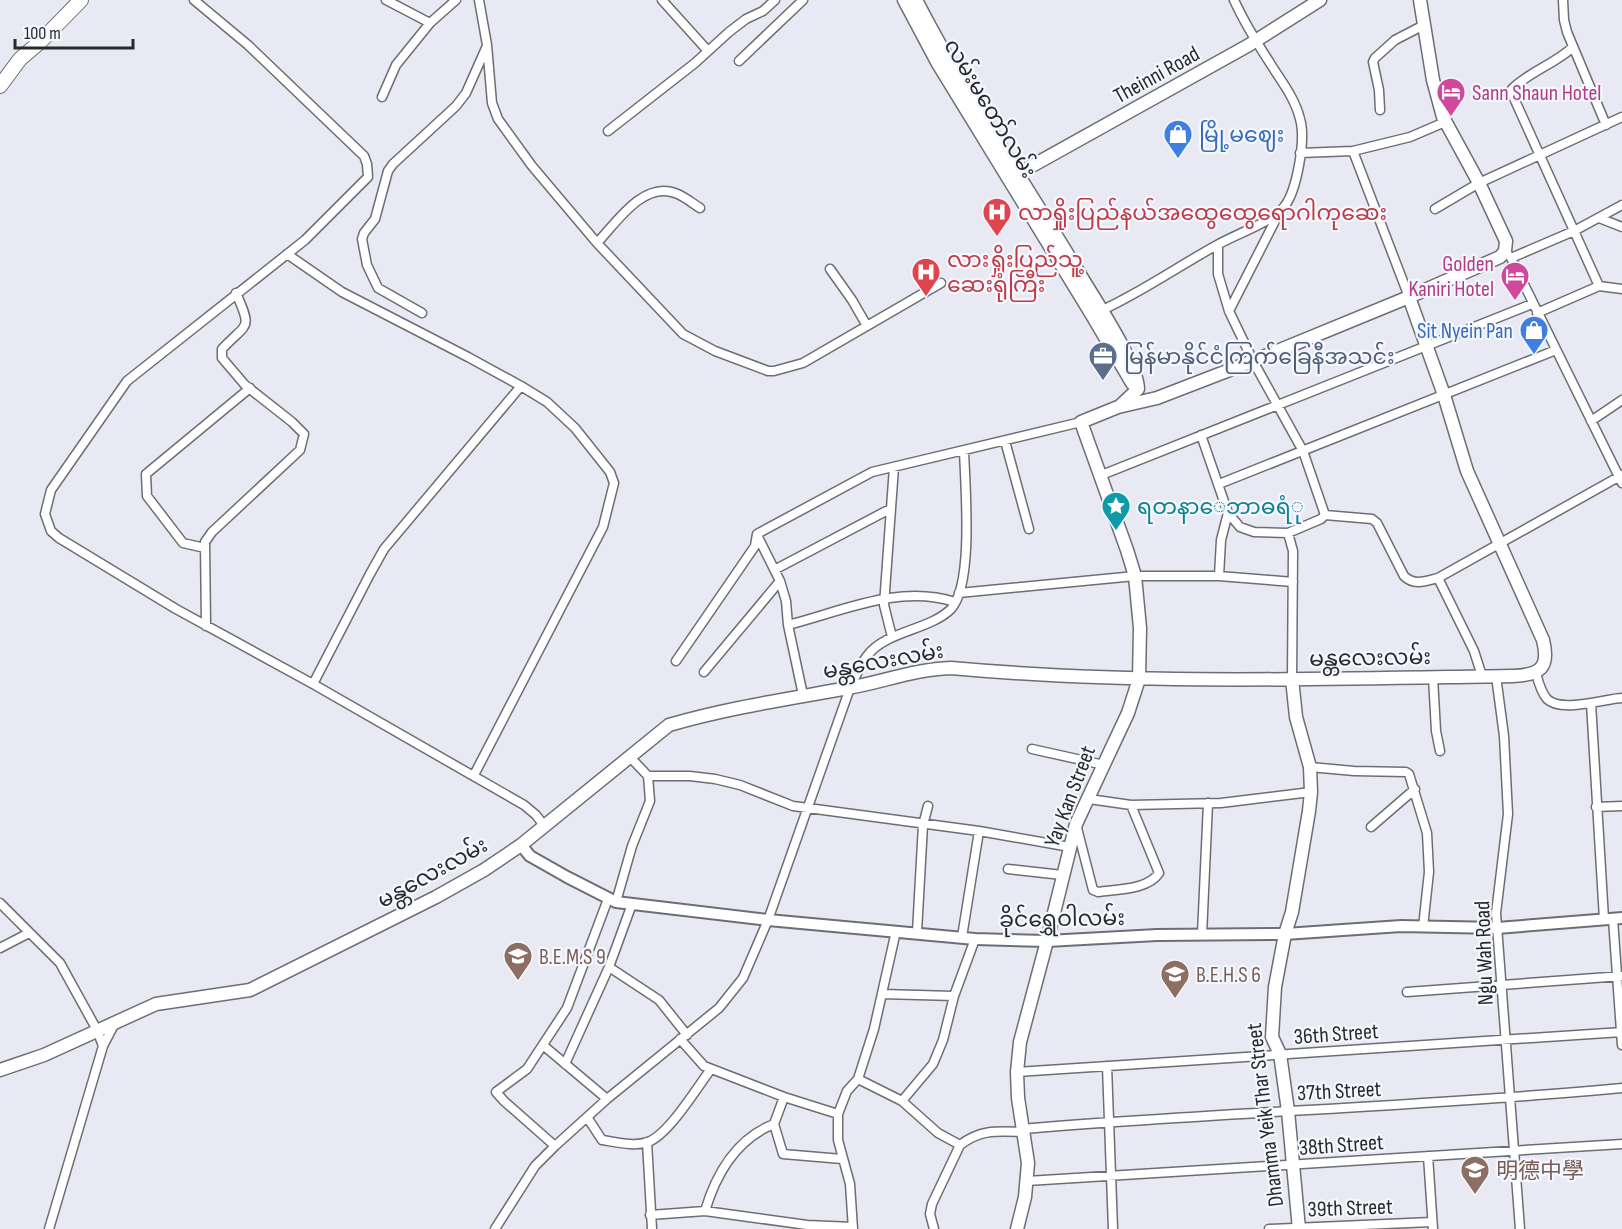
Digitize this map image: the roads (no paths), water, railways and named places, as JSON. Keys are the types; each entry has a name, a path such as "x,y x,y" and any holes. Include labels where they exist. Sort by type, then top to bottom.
{"main road":[{"path":"40,42 74,0"},
{"path":"0,86 20,59 81,0"},
{"name":"လမ်းမတော်လမ်း","path":"909,0 945,57 961,91 1097,313 1134,368 1138,379 1138,389"},
{"name":"Theinni Road","path":"1013,176 1256,41 1320,0"},
{"path":"1081,422 1118,407 1157,398 1253,361 1508,254 1506,241 1479,183 1445,122 1437,98 1420,0"},
{"path":"1409,297 1444,394 1467,471 1543,640 1546,661 1536,673"},
{"path":"1118,407 1138,389 1157,398"},
{"name":"Yay Kan Street","path":"1017,1229 1027,1181 1028,1163 1017,1072 1020,1042 1076,824 1128,713 1138,679 1140,628 1135,576 1081,422"},
{"name":"မန္တလေးလမ်း","path":"0,1070 44,1055 156,1004 250,990 435,897 484,870 521,845 669,725 689,719 803,695 850,688 915,672 951,668 1138,679 1526,676 1536,673"},
{"name":"Dhamma Yeik Thar Street","path":"1292,679 1296,717 1310,767 1310,810 1292,912 1285,934 1272,1037 1280,1054 1299,1228"}],"street":[{"path":"194,0 248,45 364,156 368,177 305,240 127,381 51,490 45,514 51,531 206,626 314,684 524,805 545,827"},
{"path":"386,0 430,23"},
{"path":"382,97 396,65 430,23 456,0"},
{"path":"479,0 487,45 492,103 498,119 532,166 597,243 683,334 715,351 768,371 774,371 802,363 941,283"},
{"path":"662,0 708,51"},
{"path":"608,131 729,32 775,0"},
{"path":"739,61 802,0"},
{"path":"1229,311 1281,209 1288,201 1302,136 1301,121 1295,104 1234,0"},
{"path":"1563,0 1564,20 1573,47 1606,125"},
{"path":"1380,110 1379,90 1373,62 1375,58 1395,40 1424,25"},
{"path":"422,313 378,288 367,265 362,239 375,219 388,171 456,106 466,93 487,45"},
{"path":"1573,47 1550,65 1520,81 1512,89 1513,96 1599,286"},
{"path":"1435,209 1479,183 1622,117"},
{"path":"1300,153 1353,151 1410,137 1445,122"},
{"path":"1353,151 1409,297"},
{"path":"597,243 635,202 651,193 675,193 700,208"},
{"path":"1202,435 1228,513 1245,530 1288,533 1321,519 1325,515 1372,519 1377,523 1404,576 1409,581 1417,582 1438,578 1500,542 1621,478 1508,254 1574,231 1622,205"},
{"path":"1097,313 1281,209"},
{"path":"1599,218 1622,227"},
{"path":"1218,245 1218,274 1229,311 1253,361 1303,451 1325,515"},
{"path":"287,254 342,292 521,386 547,402 575,428 610,472 614,483 603,527 474,776"},
{"path":"830,269 867,326"},
{"path":"1537,313 1599,286 1622,289"},
{"path":"206,626 205,542 212,532 300,450 304,434 250,388 222,358 222,349 238,335 246,323 247,316 236,293"},
{"path":"1099,476 1533,304"},
{"path":"1219,484 1556,350"},
{"path":"314,684 384,549 521,386"},
{"path":"205,548 183,543 147,496 146,474 250,388"},
{"path":"1591,421 1622,400"},
{"path":"757,534 872,472 1081,422"},
{"path":"1005,441 1029,530"},
{"path":"495,1229 535,1166 607,1099 719,1008 743,978 768,920 850,688 868,654 892,637 932,622 950,609 957,597 966,534 964,450"},
{"path":"892,637 884,599 894,467"},
{"path":"776,569 890,508"},
{"path":"1219,576 1221,540 1228,513"},
{"path":"1288,533 1293,551 1292,679"},
{"path":"757,534 776,569 786,601 788,625 803,695"},
{"path":"676,661 755,546 757,534"},
{"path":"788,625 824,616 857,604 884,599 922,595 957,597 1135,576 1219,576 1293,582"},
{"path":"1438,578 1470,641 1482,676"},
{"path":"704,672 780,581"},
{"path":"1536,673 1548,700 1559,704 1570,705 1622,698"},
{"name":"Ngu Wah Road","path":"1496,676 1504,736 1508,814 1496,913 1520,1229"},
{"path":"1433,677 1436,731 1440,751"},
{"path":"1591,703 1596,807 1620,976 1622,1045"},
{"path":"1032,749 1104,765"},
{"path":"555,1146 496,1092 527,1069 567,1008 612,900 650,801 648,776 628,756"},
{"path":"1310,767 1409,774 1426,833 1429,872 1423,927"},
{"path":"648,776 715,778 740,785 792,806 979,831 1070,848"},
{"path":"1371,827 1415,789"},
{"path":"1089,799 1131,805 1208,803 1311,792"},
{"path":"1202,935 1208,803"},
{"path":"1076,824 1093,890 1098,892 1138,887 1156,878 1159,873 1131,805"},
{"path":"917,932 923,825 928,806"},
{"path":"1596,807 1622,806"},
{"path":"962,937 979,831"},
{"name":"ခိုင်ရွှေဝါလမ်း","path":"521,845 531,856 612,900 768,920 975,939 1047,942 1157,935 1285,934 1401,926 1497,928 1613,919"},
{"path":"1008,868 1062,875"},
{"path":"0,903 60,963 97,1030 103,1046"},
{"path":"565,1064 609,967 632,904"},
{"path":"650,1215 705,1211 807,1225 853,1228 850,1184 838,1140 838,1114 847,1091 858,1079 874,1029 896,931"},
{"path":"0,948 29,933"},
{"path":"903,1101 933,1064 943,1040 954,996 975,939"},
{"path":"609,967 659,1000 704,1066 784,1097 838,1114"},
{"path":"1407,992 1620,976"},
{"path":"882,994 954,996"},
{"path":"49,1229 103,1046 115,1023"},
{"name":"36th Street","path":"1017,1072 1622,1032"},
{"path":"544,1046 607,1099"},
{"path":"1107,1066 1113,1229"},
{"path":"587,1117 602,1140 630,1144 647,1142 668,1128 711,1069"},
{"path":"858,1079 903,1101 938,1133 960,1145 932,1204 930,1214 934,1229"},
{"name":"37th Street","path":"960,1145 971,1136 992,1131 1511,1099 1622,1088"},
{"path":"784,1097 774,1124 783,1154 842,1159"},
{"path":"705,1211 712,1188 729,1158 758,1130 774,1124"},
{"path":"647,1142 652,1229"},
{"name":"38th Street","path":"1027,1181 1622,1144"},
{"path":"1428,1156 1433,1225"},
{"name":"39th Street","path":"1269,1229 1433,1225"}],"place":[{"name":"Sann Shaun Hotel","path":"1451,118"},
{"name":"မြို့မဈေး","path":"1178,160"},
{"name":"လာရှိုးပြည်နယ်အထွေထွေရောဂါကုဆေး","path":"997,238"},
{"name":"လားရှိုးပြည်သူ့ ဆေးရုံကြီး","path":"926,298"},
{"name":"Golden Kaniri Hotel","path":"1515,302"},
{"name":"Sit Nyein Pan","path":"1534,356"},
{"name":"မြန်မာနိုင်ငံကြက်ခြေနီအသင်း","path":"1103,382"},
{"name":"ရတနာေဘာဓရံု","path":"1116,532"},
{"name":"B.E.M.S 9","path":"518,982"},
{"name":"B.E.H.S 6","path":"1175,1000"},
{"name":"明德中學","path":"1475,1196"}]}
